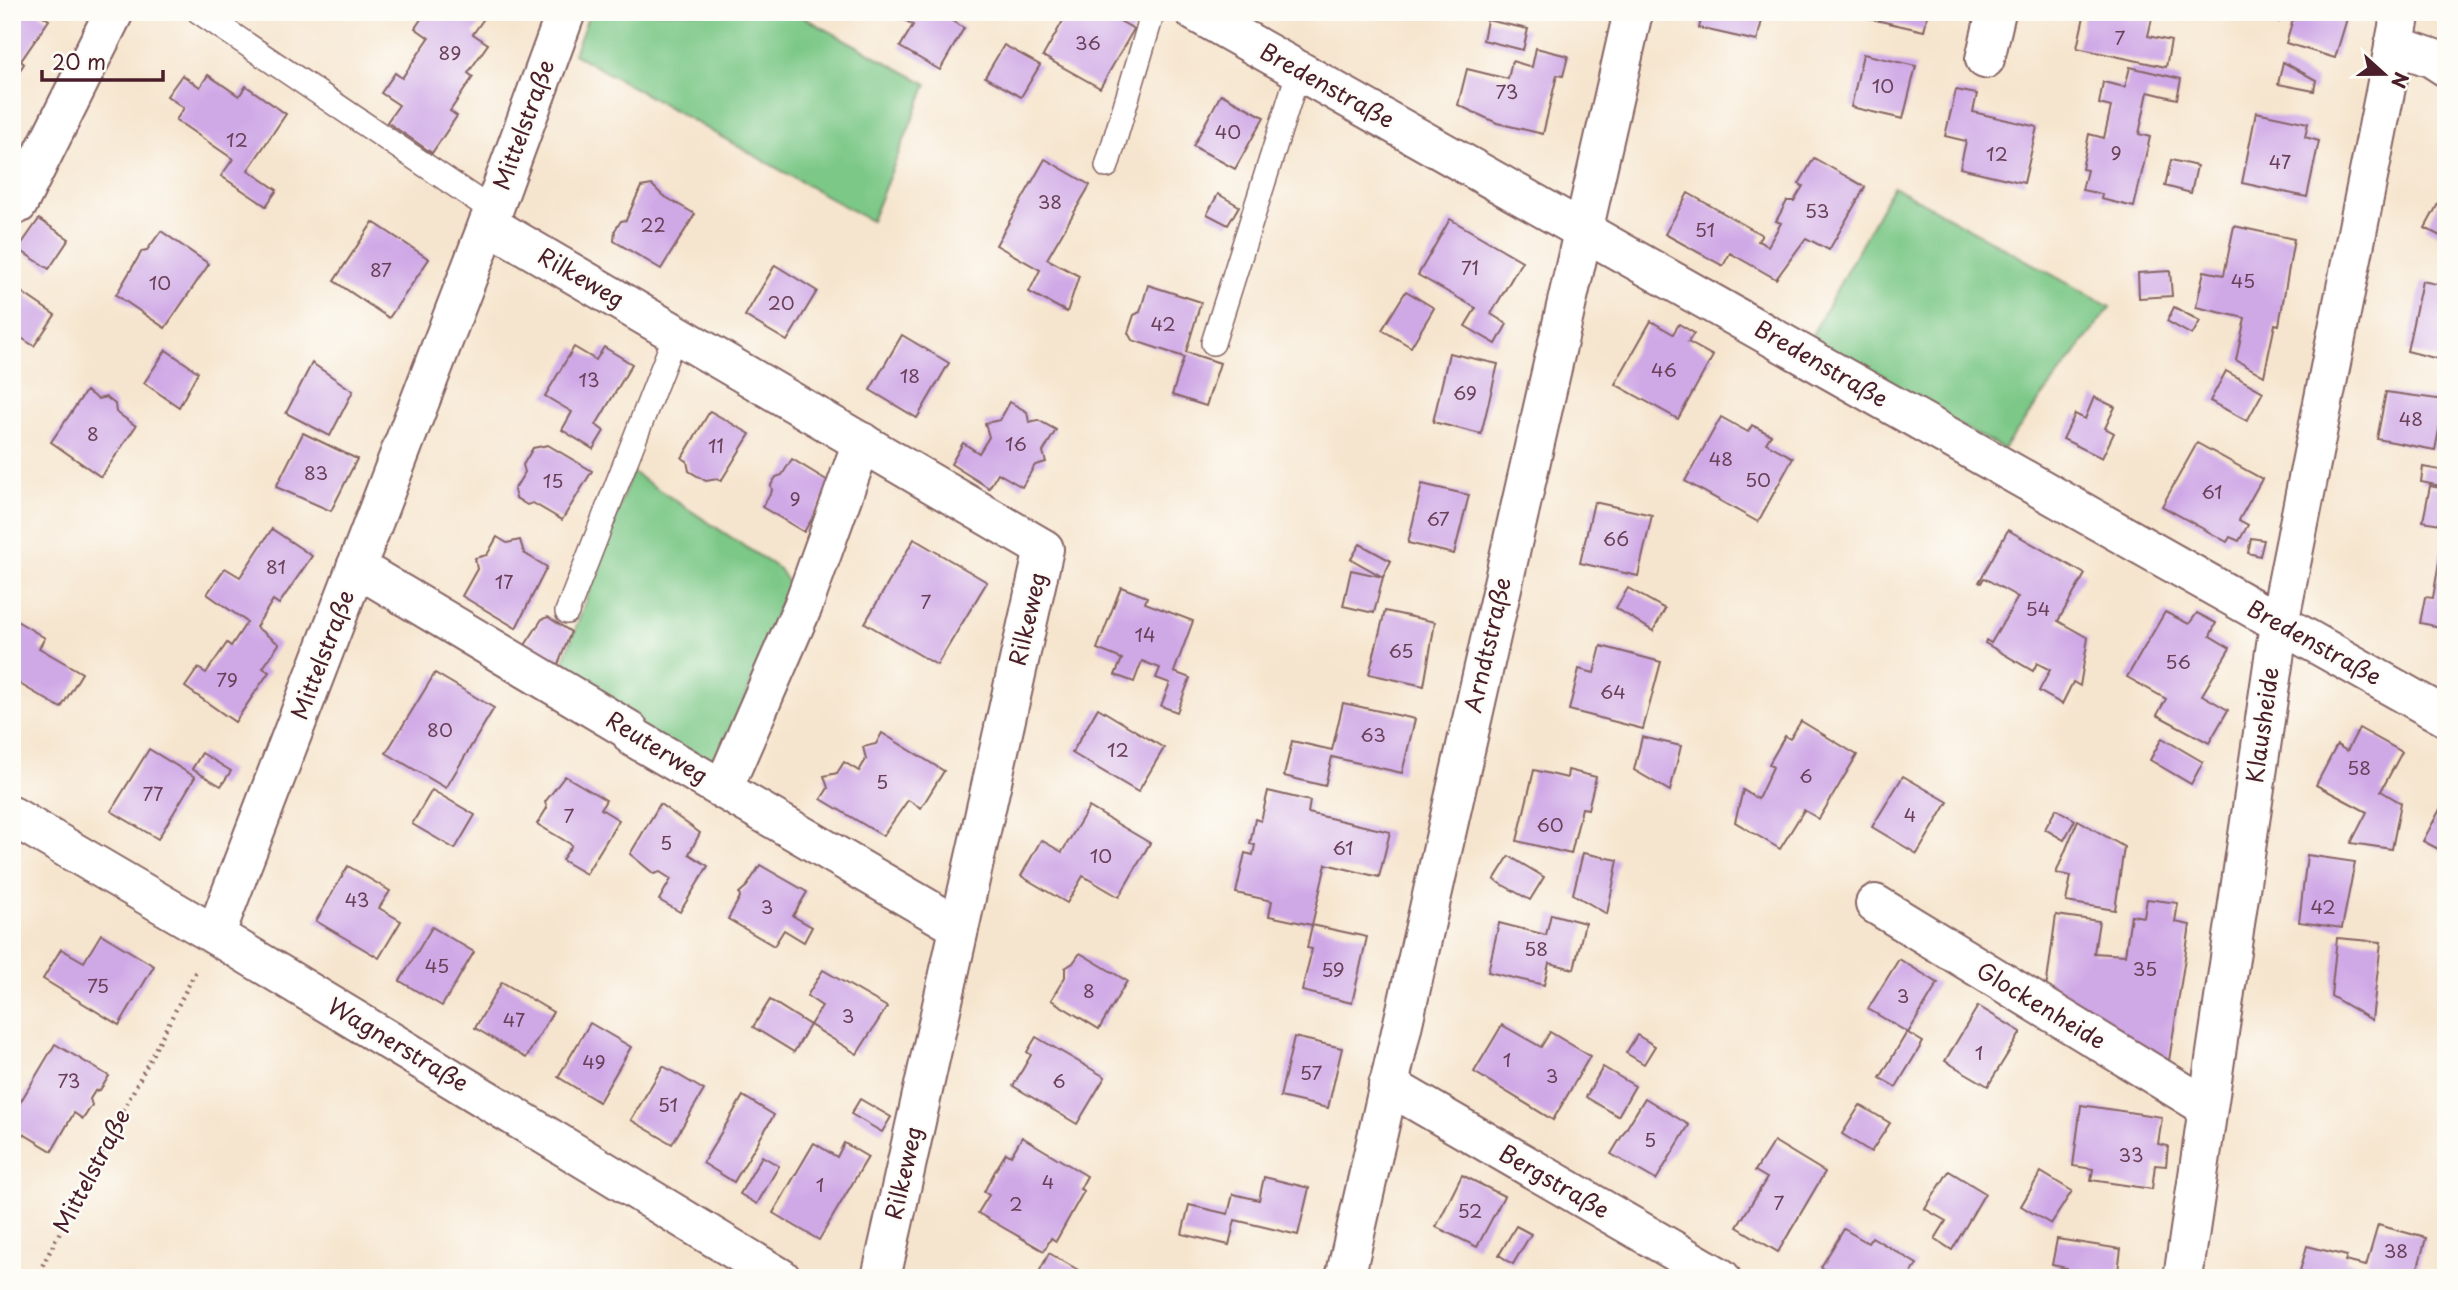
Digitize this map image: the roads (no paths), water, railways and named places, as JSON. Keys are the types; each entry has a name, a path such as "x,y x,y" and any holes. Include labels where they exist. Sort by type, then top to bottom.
{"street":[{"path":"12,206 18,204 114,12"},
{"name":"Mittelstraße","path":"215,934 490,218 566,12"},
{"name":"Bredenstraße","path":"1195,12 1583,228 2446,717"},
{"name":"Arndtstraße","path":"1345,1278 1633,12"},
{"path":"1985,59 1996,12"},
{"path":"2398,29 2446,67"},
{"name":"Klausheide","path":"2183,1278 2278,624 2398,29"},
{"name":"Rilkeweg","path":"490,218 676,333 1044,549 881,1278"},
{"path":"723,789 803,606 862,442"},
{"name":"Reuterweg","path":"356,567 723,789 959,927"},
{"name":"Wagnerstraße","path":"12,816 215,934 781,1278"},
{"name":"Glockenheide","path":"1875,904 2207,1107"},
{"name":"Bergstraße","path":"1388,1085 1721,1278"}],"lane":[{"path":"199,12 490,218"},
{"path":"1107,166 1153,12"},
{"path":"1213,343 1299,70"},
{"path":"567,612 676,333"}]}
